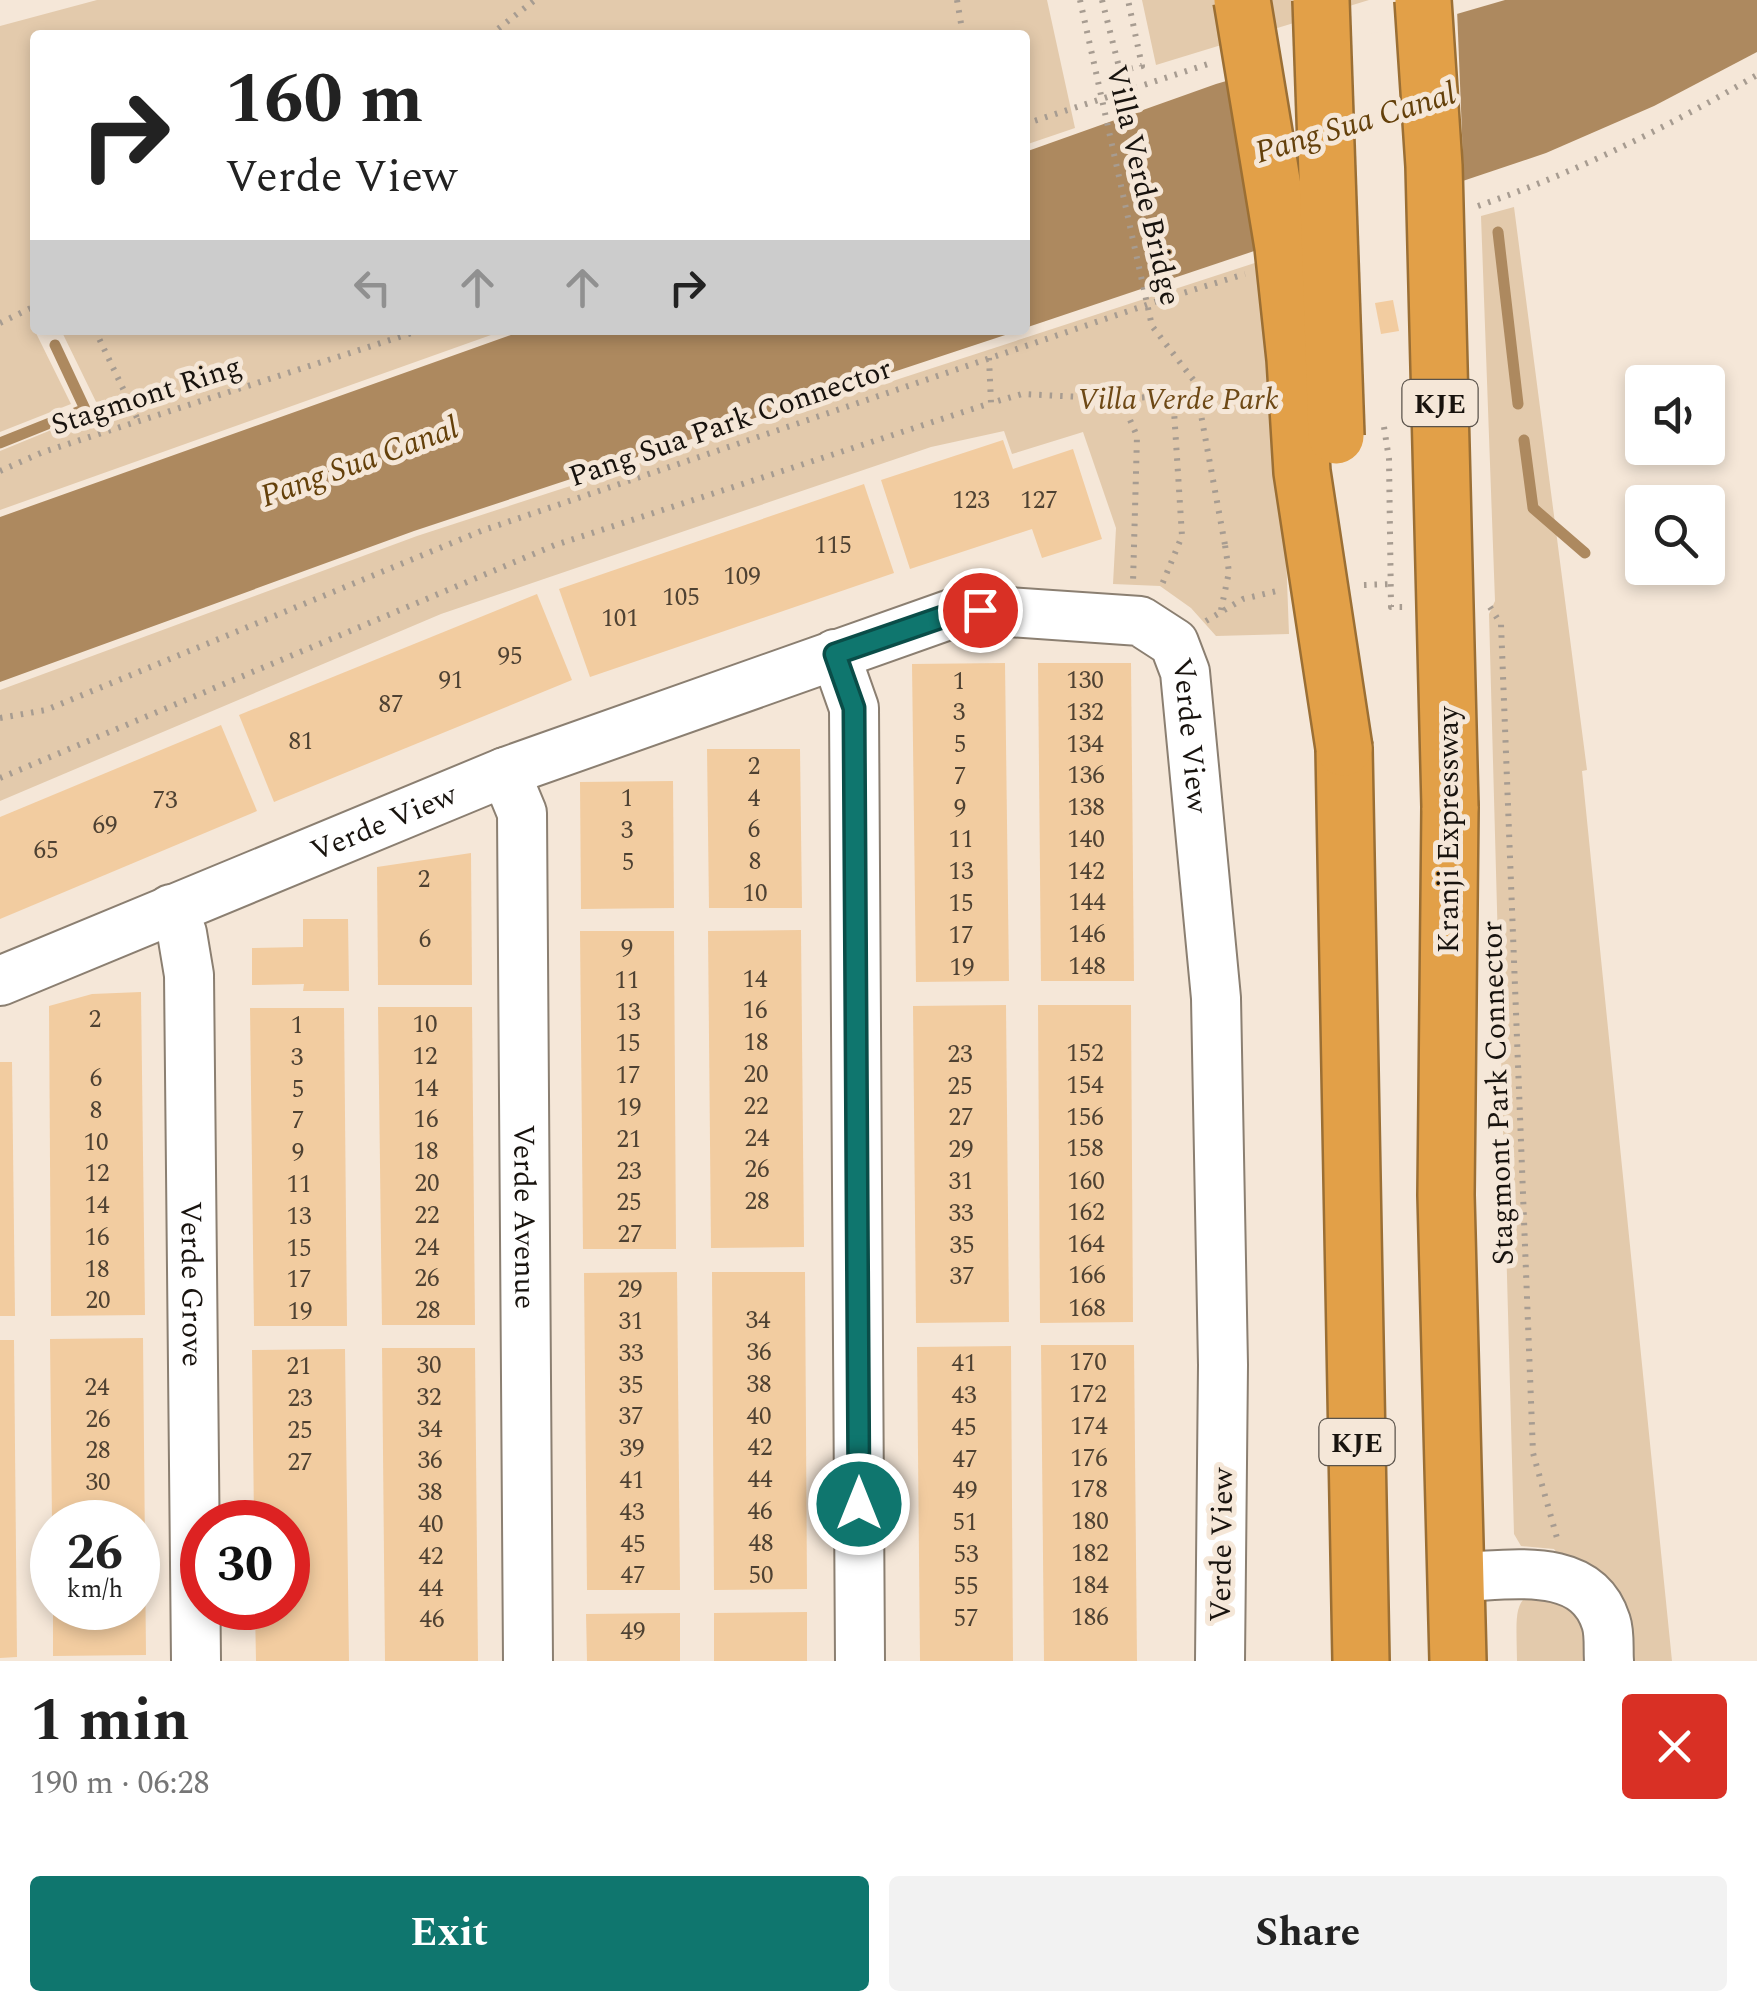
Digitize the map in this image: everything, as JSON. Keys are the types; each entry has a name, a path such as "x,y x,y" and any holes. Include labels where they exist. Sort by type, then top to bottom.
{"highway":[{"path":"1242,0 1283,248 1302,472 1344,748"},
{"name":"KJE","path":"1321,0 1344,748 1361,1661"},
{"name":"Kranji Expressway","path":"1423,0 1434,166 1450,807 1446,1195 1458,1661"}],"street":[{"name":"Verde View","path":"0,981 505,772 957,612 980,610 1140,622 1174,643 1185,672 1216,998 1223,1365 1220,1661"},
{"path":"835,654 854,708 860,1661"},
{"name":"Verde Avenue","path":"505,772 522,813 528,1661"},
{"name":"Verde Grove","path":"170,908 182,933 190,975 196,1661"},
{"path":"1456,1577 1550,1575 1592,1594 1607,1624 1609,1661"}],"path":[{"path":"496,30 535,0"},
{"path":"957,0 961,30"},
{"name":"Villa Verde Bridge","path":"1080,0 1152,326 1195,382 1229,572 1221,611 1200,625"},
{"name":"Villa Verde Bridge","path":"1102,0 1120,72 1142,66 1128,0"},
{"path":"1030,122 1177,74"},
{"path":"1466,210 1574,170 1668,127 1757,76"},
{"name":"Pang Sua Park Connector","path":"0,718 46,710 481,530 1166,298 1254,272"},
{"path":"0,322 30,308"},
{"path":"97,335 139,422"},
{"name":"Stagmont Ring","path":"0,470 44,452 406,335"},
{"path":"989,358 991,402"},
{"path":"0,778 556,545 1022,394 1121,399 1173,395 1182,536 1159,592 1133,589 1137,436 1121,399"},
{"path":"1384,424 1389,459 1391,584"},
{"name":"Stagmont Park Connector","path":"1487,603 1501,624 1533,1453 1569,1582"}],"green space":[{"path":"97,0 1047,0 1075,128 1030,143 1030,30 30,30 30,335 37,335 71,404 0,432 0,26"},
{"path":"1142,0 1369,0 1156,65"},
{"path":"1514,207 1587,770 1582,771 1672,1661 1517,1661 1521,1603 1527,1595 1571,1572 1554,1549 1521,1546 1514,1534 1489,614 1495,601 1481,216"},
{"name":"Villa Verde Park","path":"1267,259 1279,367 1289,634 1216,636 1191,608 1160,586 1113,584 1116,528 1083,432 1012,454 1004,431 931,447 441,614 0,801 0,690 417,536"},
{"path":"63,335 491,335 0,510 0,451 100,410"}],"water":[{"name":"Pang Sua Canal","path":"1505,0 1757,0 1757,52 1654,106 1546,153 1030,326 1030,150 1216,84"},
{"name":"Pang Sua Canal","path":"511,335 1005,335 414,531 0,682 0,517"}],"pier":[{"path":"1457,9 1464,184 1268,253 1240,72"}],"building":[{"path":"1393,300 1399,331 1381,334 1375,303"},
{"path":"1003,440 1013,469 1073,449 1102,539 1042,558 1032,529 910,569 881,480"},
{"path":"864,484 894,573 590,677 559,589"},
{"path":"537,594 572,680 274,802 239,715"},
{"path":"1005,663 1009,981 916,982 912,664"},
{"path":"1038,663 1131,663 1134,981 1041,981"},
{"path":"221,725 257,811 0,919 0,817"},
{"path":"707,749 800,749 802,908 709,908"},
{"path":"673,781 674,908 581,909 580,782"},
{"path":"471,853 472,985 378,985 377,867"},
{"path":"303,919 348,919 349,991 303,991 304,984 252,985 252,948 303,947"},
{"path":"801,930 804,1247 711,1248 708,931"},
{"path":"580,931 674,931 676,1249 583,1249"},
{"path":"141,992 145,1315 51,1316 49,1006 92,994"},
{"path":"1006,1005 1009,1322 916,1323 913,1006"},
{"path":"1038,1005 1131,1005 1133,1322 1040,1323"},
{"path":"378,1007 472,1007 475,1325 382,1325"},
{"path":"250,1008 344,1008 347,1326 254,1326"},
{"path":"0,1062 12,1062 15,1316 0,1316"},
{"path":"677,1272 680,1590 587,1590 584,1273"},
{"path":"712,1272 805,1272 807,1589 714,1590"},
{"path":"143,1338 145,1500 52,1500 50,1339"},
{"path":"0,1340 14,1340 17,1657 0,1658"},
{"path":"1041,1345 1134,1345 1137,1661 1044,1661"},
{"path":"1011,1346 1013,1661 920,1661 917,1347"},
{"path":"382,1348 475,1348 478,1661 385,1661"},
{"path":"345,1349 349,1661 256,1661 255,1630 310,1630 310,1500 254,1500 252,1350"},
{"path":"807,1612 807,1661 714,1661 714,1613"},
{"path":"680,1613 680,1661 587,1661 586,1614"},
{"path":"53,1630 146,1630 146,1655 53,1656"}],"waterway":[{"path":"1498,232 1518,404"},
{"path":"0,443 85,409 55,345"},
{"path":"1524,440 1533,508 1585,553"}],"route":[{"path":"859,1504 854,708 835,654 957,612 980,610"}]}
